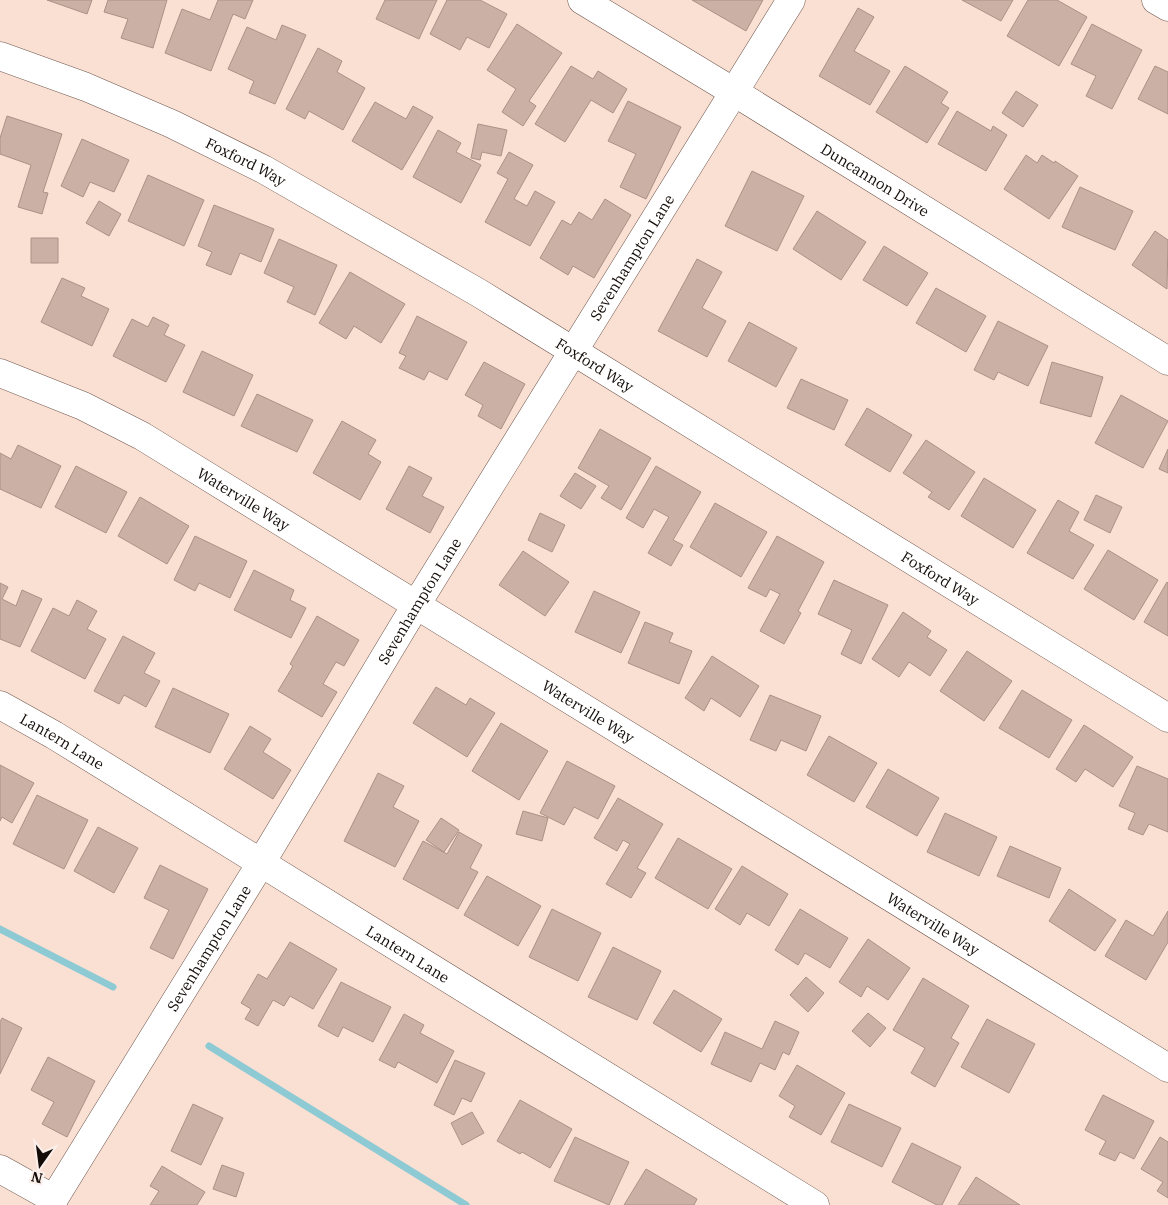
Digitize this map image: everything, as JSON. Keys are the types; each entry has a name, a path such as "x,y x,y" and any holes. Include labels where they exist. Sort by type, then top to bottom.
{"street":[{"name":"Duncannon Drive","path":"582,0 1168,361"},
{"name":"Sevenhampton Lane","path":"52,1202 261,863 416,605 792,0"},
{"path":"1156,0 1168,7"},
{"name":"Foxford Way","path":"0,56 86,87 172,124 263,169 479,293 1168,718"},
{"name":"Waterville Way","path":"0,373 83,406 142,436 1168,1068"},
{"name":"Lantern Lane","path":"0,705 54,735 815,1205"},
{"path":"0,1169 52,1202"}],"building":[{"path":"47,0 92,0 87,14"},
{"path":"108,0 167,0 153,48 121,38 128,19 104,12"},
{"path":"218,0 253,0 245,19 233,14 211,71 165,53 182,9 210,20"},
{"path":"385,0 437,0 419,39 376,19"},
{"path":"447,0 480,0 507,14 489,48 467,37 460,50 430,34"},
{"path":"692,0 763,0 746,31"},
{"path":"962,0 1013,0 1001,21"},
{"path":"1028,0 1057,0 1087,17 1059,66 1007,36"},
{"path":"858,8 874,17 854,51 890,71 870,105 819,76"},
{"path":"517,24 562,53 529,101 536,106 523,126 502,112 516,89 487,70"},
{"path":"1092,24 1142,50 1112,109 1086,96 1096,76 1071,64"},
{"path":"282,25 306,35 275,104 249,93 254,81 228,69 247,27 276,40"},
{"path":"318,48 342,61 337,72 365,88 343,130 309,111 305,119 286,109"},
{"path":"571,66 593,79 598,71 627,89 613,113 591,100 565,142 535,124"},
{"path":"905,66 948,92 941,103 949,108 927,143 876,112"},
{"path":"1155,66 1168,72 1168,114 1138,99"},
{"path":"1016,91 1038,105 1023,127 1002,113"},
{"path":"628,101 681,127 646,199 620,187 636,154 608,141"},
{"path":"375,102 406,119 413,106 433,117 402,170 352,141"},
{"path":"957,111 991,131 993,126 1007,135 986,171 938,144"},
{"path":"7,116 62,134 43,192 48,193 42,214 18,207 31,165 0,154 0,138"},
{"path":"478,124 507,130 501,156 482,152 480,160 471,158"},
{"path":"438,130 461,143 456,152 481,165 461,203 413,177"},
{"path":"82,139 129,160 114,192 90,182 83,197 61,186"},
{"path":"509,152 533,165 514,199 527,206 535,191 555,202 530,246 485,222 508,179 497,173"},
{"path":"1026,155 1037,163 1042,155 1078,176 1049,219 1004,189"},
{"path":"752,171 804,196 777,251 725,226"},
{"path":"148,175 204,200 184,246 128,221"},
{"path":"1080,187 1133,211 1115,250 1062,227"},
{"path":"605,199 631,215 594,278 573,266 568,275 540,258 562,220 571,225 579,212 592,220"},
{"path":"99,201 121,214 109,236 86,223"},
{"path":"214,205 274,229 261,262 240,253 231,275 206,265 212,252 198,246"},
{"path":"817,211 866,242 841,280 793,249"},
{"path":"1155,231 1168,240 1167,289 1132,265"},
{"path":"31,238 58,238 58,263 31,263"},
{"path":"279,239 337,265 315,315 287,302 294,287 264,273"},
{"path":"884,246 928,273 907,306 863,280"},
{"path":"697,259 722,272 702,308 726,321 707,357 658,331"},
{"path":"350,272 405,304 381,343 354,326 346,339 319,323"},
{"path":"62,278 85,288 81,296 109,309 92,346 41,322"},
{"path":"936,288 986,316 966,352 916,323"},
{"path":"417,316 467,342 447,380 429,371 424,380 399,368 406,356 399,353"},
{"path":"153,317 169,325 164,335 185,345 166,382 113,356 132,319 148,327"},
{"path":"998,321 1048,346 1028,386 998,372 994,380 974,370"},
{"path":"749,322 797,348 776,387 728,361"},
{"path":"202,351 253,375 234,416 183,392"},
{"path":"484,362 525,384 501,429 478,416 483,405 465,395"},
{"path":"1052,362 1103,377 1091,417 1040,403"},
{"path":"801,379 848,400 834,430 787,408"},
{"path":"257,394 313,420 297,452 241,426"},
{"path":"1121,395 1168,421 1143,468 1095,443"},
{"path":"867,408 912,435 890,472 845,445"},
{"path":"342,421 376,440 368,454 381,462 360,500 313,473"},
{"path":"600,429 651,458 621,510 601,498 609,486 578,468"},
{"path":"926,440 975,472 949,510 928,497 932,492 903,473"},
{"path":"18,445 61,466 41,508 0,489 0,453 11,459"},
{"path":"1168,449 1168,473 1159,469"},
{"path":"76,466 127,492 106,533 55,507"},
{"path":"409,466 432,478 422,496 444,507 430,533 386,509"},
{"path":"656,466 701,492 673,540 683,545 671,566 648,553 669,517 654,509 643,528 626,518"},
{"path":"575,473 596,486 581,509 560,496"},
{"path":"984,478 1036,510 1013,548 961,516"},
{"path":"1096,495 1122,507 1110,533 1084,520"},
{"path":"140,497 189,526 167,564 118,536"},
{"path":"1058,500 1079,512 1069,531 1094,545 1073,579 1027,553"},
{"path":"715,503 767,532 741,577 690,547"},
{"path":"540,513 565,525 552,552 528,540"},
{"path":"195,536 247,561 230,598 199,583 195,591 174,580"},
{"path":"777,536 824,562 798,611 801,613 784,644 760,631 780,594 770,589 766,597 748,588"},
{"path":"1108,550 1158,580 1134,620 1084,589"},
{"path":"523,551 569,582 545,616 499,585"},
{"path":"254,570 294,590 290,600 306,608 291,638 234,610"},
{"path":"834,580 888,605 861,664 841,654 852,630 818,614"},
{"path":"0,583 8,587 2,599 16,606 22,590 42,599 20,647 0,639"},
{"path":"1168,583 1168,636 1144,622"},
{"path":"594,591 640,612 621,653 575,632"},
{"path":"77,600 97,611 87,629 106,639 85,679 31,651 53,608 69,616"},
{"path":"903,612 931,631 927,637 947,650 930,676 909,662 899,677 872,659"},
{"path":"317,616 359,640 344,666 336,662 323,684 337,692 322,717 278,691 293,666 290,664"},
{"path":"645,622 673,633 669,642 692,651 679,684 628,663"},
{"path":"123,636 155,653 144,673 160,681 146,707 124,695 119,704 94,691"},
{"path":"967,651 1012,681 984,721 940,691"},
{"path":"712,656 759,686 740,717 711,698 704,711 685,698"},
{"path":"436,687 466,705 470,698 495,713 467,757 413,723"},
{"path":"173,688 229,714 210,753 155,727"},
{"path":"1022,690 1072,720 1049,758 999,728"},
{"path":"770,695 821,716 806,751 781,740 776,751 750,740"},
{"path":"501,723 548,751 519,800 472,771"},
{"path":"1084,725 1133,757 1113,787 1085,769 1076,782 1056,769"},
{"path":"250,726 271,739 263,752 291,770 273,799 224,769"},
{"path":"829,736 877,763 854,802 807,775"},
{"path":"567,761 615,786 598,819 574,807 564,825 540,813"},
{"path":"0,765 34,783 12,823 2,817 0,821"},
{"path":"1137,766 1168,779 1168,832 1149,824 1143,835 1128,829 1135,813 1119,806"},
{"path":"888,769 939,798 917,836 866,807"},
{"path":"378,773 404,786 393,807 419,821 395,867 344,841"},
{"path":"37,795 88,820 64,869 13,844"},
{"path":"618,798 663,824 637,868 646,873 631,898 606,884 630,844 623,840 617,851 594,838"},
{"path":"523,811 548,818 542,841 516,834"},
{"path":"945,813 997,837 979,876 927,852"},
{"path":"441,818 459,830 444,852 426,840"},
{"path":"98,827 138,848 114,893 74,871"},
{"path":"459,832 482,845 470,868 478,872 458,909 403,879 423,841 447,854"},
{"path":"678,838 732,869 708,909 655,878"},
{"path":"1010,846 1061,868 1049,898 997,876"},
{"path":"160,865 208,889 173,959 150,948 169,910 144,898"},
{"path":"742,866 788,894 769,926 747,913 740,925 715,909"},
{"path":"487,876 541,906 518,946 464,915"},
{"path":"1069,889 1116,920 1095,951 1049,921"},
{"path":"552,909 601,933 578,981 529,957"},
{"path":"800,909 848,938 830,968 805,953 798,965 775,950"},
{"path":"1168,911 1168,942 1146,980 1105,956 1126,920 1153,936"},
{"path":"868,939 910,968 888,1000 867,986 861,997 839,982"},
{"path":"290,942 337,969 313,1009 290,996 284,1006 273,1000 258,1026 245,1019 251,1009 241,1003 258,974 267,979"},
{"path":"613,947 661,971 637,1020 588,997"},
{"path":"806,977 824,993 808,1012 790,995"},
{"path":"923,978 969,1006 951,1038 959,1043 935,1087 911,1073 925,1048 893,1030"},
{"path":"341,982 391,1007 373,1042 343,1027 338,1037 318,1026"},
{"path":"674,990 722,1019 701,1052 653,1023"},
{"path":"868,1013 886,1028 870,1047 852,1031"},
{"path":"404,1014 424,1025 420,1033 454,1051 437,1083 398,1062 395,1068 379,1060"},
{"path":"2,1018 22,1028 0,1074 0,1022"},
{"path":"987,1019 1035,1044 1009,1093 961,1067"},
{"path":"775,1021 799,1032 789,1055 783,1052 775,1070 760,1063 751,1082 711,1064 725,1032 762,1049"},
{"path":"48,1057 95,1081 67,1137 42,1124 54,1102 31,1090"},
{"path":"455,1060 485,1073 471,1102 462,1098 454,1115 434,1105"},
{"path":"797,1065 845,1093 821,1135 789,1117 795,1106 779,1096"},
{"path":"1103,1095 1154,1121 1134,1159 1120,1152 1115,1161 1099,1154 1106,1141 1085,1130"},
{"path":"520,1100 572,1129 550,1168 522,1152 520,1154 497,1141"},
{"path":"193,1104 223,1118 201,1165 171,1151"},
{"path":"849,1104 901,1128 882,1167 831,1142"},
{"path":"472,1112 484,1133 462,1145 451,1123"},
{"path":"575,1137 629,1162 609,1205 554,1181"},
{"path":"1160,1137 1168,1142 1168,1198 1157,1191 1163,1182 1141,1169"},
{"path":"912,1143 961,1167 942,1205 937,1205 892,1182"},
{"path":"222,1165 244,1173 236,1197 213,1189"},
{"path":"162,1166 205,1192 197,1205 150,1205 159,1191 150,1186"},
{"path":"646,1169 697,1199 694,1205 624,1205"},
{"path":"976,1177 1020,1205 958,1205"}],"waterway":[{"path":"0,929 113,987"},
{"path":"209,1046 466,1205"}]}
